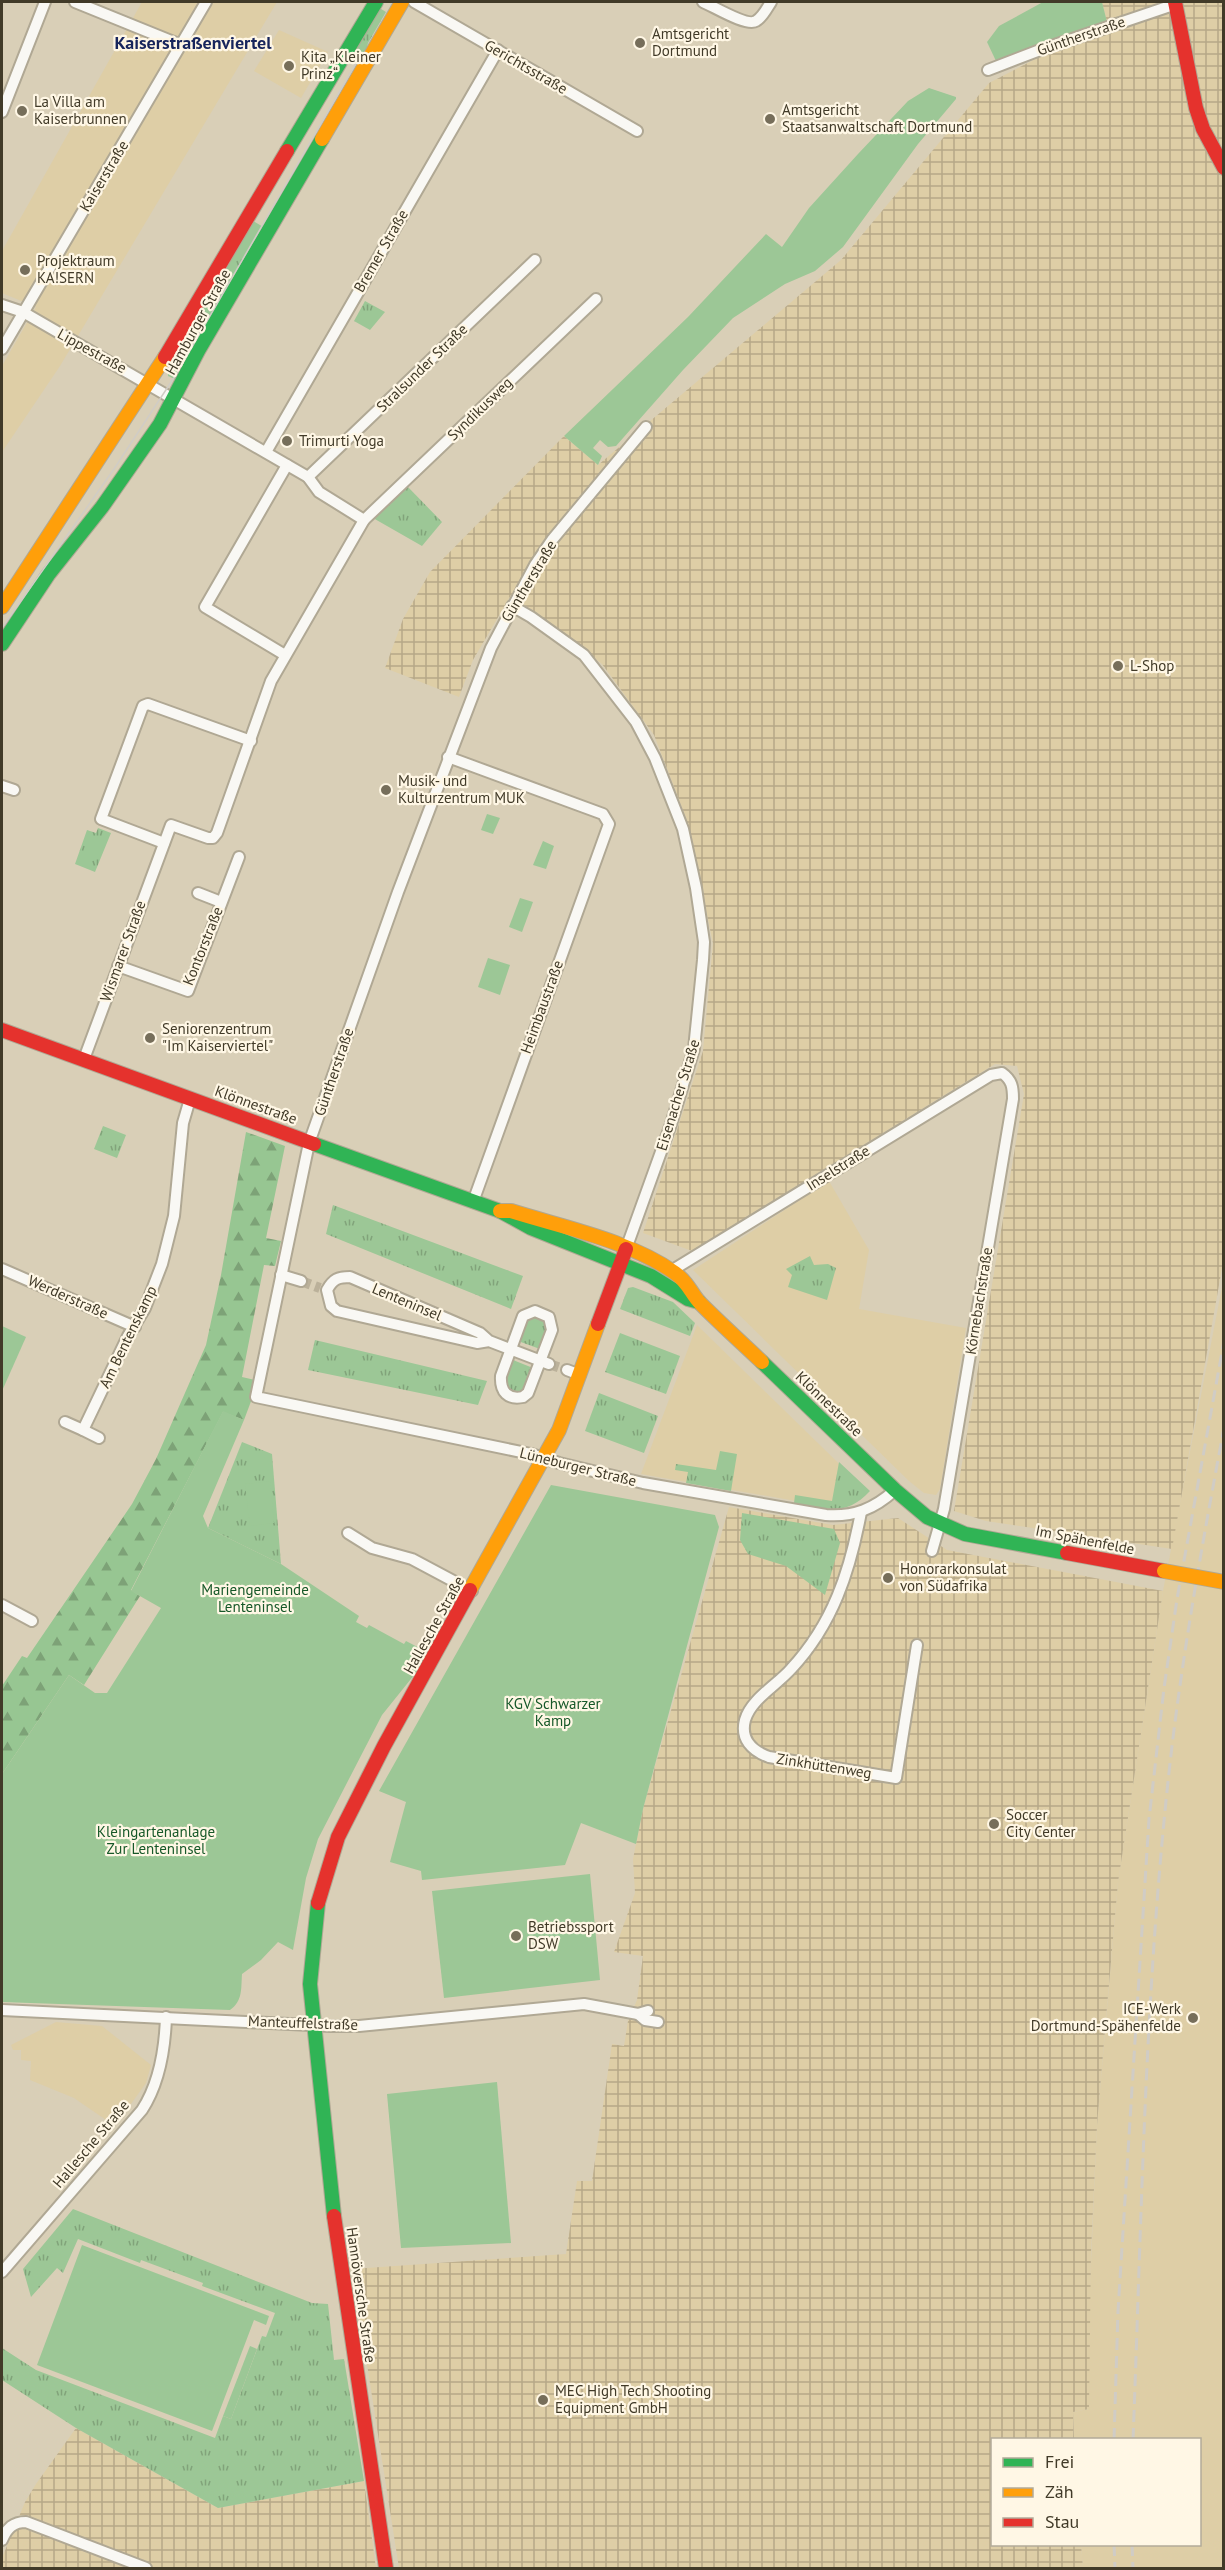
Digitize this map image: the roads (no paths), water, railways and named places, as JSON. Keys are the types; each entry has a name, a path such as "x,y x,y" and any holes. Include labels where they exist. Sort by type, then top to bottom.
{"main road":[{"name":"Hamburger Straße","path":"2,607 155,386 375,2"},
{"name":"Hamburger Straße","path":"2,644 48,575 102,507 142,451 175,398 198,351 402,2"},
{"path":"1176,3 1196,108 1203,129 1224,168"},
{"name":"Klönnestraße","path":"2,1030 309,1143 473,1202 500,1211 511,1211 623,1256 671,1271 691,1287 699,1302 916,1510 940,1526"},
{"name":"Klönnestraße","path":"623,1256 688,1299 699,1302"},
{"name":"Hallesche Straße","path":"313,2025 310,1984 314,1926 319,1897 338,1838 384,1746 545,1459 559,1430 574,1373 623,1256"},
{"name":"Im Spähenfelde","path":"940,1526 965,1534 1224,1582"},
{"name":"Hannöversche Straße","path":"313,2025 333,2223 386,2568"}],"street":[{"path":"2,112 45,2"},
{"path":"75,2 181,45"},
{"name":"Kaiserstraße","path":"2,349 206,2"},
{"name":"Gerichtsstraße","path":"414,2 638,131"},
{"path":"703,2 753,23 758,20 771,2"},
{"name":"Güntherstraße","path":"988,70 1176,3"},
{"name":"Bremer Straße","path":"266,452 498,50"},
{"name":"Stralsunder Straße","path":"308,477 535,260"},
{"name":"Syndikusweg","path":"285,655 364,519 596,299"},
{"name":"Lippestraße","path":"2,305 23,312 155,386 308,477 319,492 364,519"},
{"name":"Güntherstraße","path":"256,1397 309,1143 448,758 491,648 512,606 552,540 646,427"},
{"path":"285,655 205,607 287,465"},
{"name":"Eisenacher Straße","path":"512,606 584,655 636,722 654,758 680,821 696,888 704,951 694,1049 683,1087 623,1256"},
{"name":"Wismarer Straße","path":"84,1059 171,825 208,838 213,838 217,833 267,694 285,655"},
{"path":"164,843 101,819 143,706 148,704 251,741"},
{"name":"Heimbaustraße","path":"448,758 603,814 609,824 473,1202"},
{"path":"2,786 14,790"},
{"name":"Kontorstraße","path":"118,966 188,991 238,857"},
{"name":"Kontorstraße","path":"198,893 221,902"},
{"name":"Inselstraße","path":"671,1271 991,1075 1002,1073 1007,1077"},
{"name":"Körnebachstraße","path":"940,1526 1012,1099 1011,1082 1007,1077"},
{"name":"Am Bentenskamp","path":"83,1430 157,1280 169,1238 177,1193 183,1123 190,1099"},
{"name":"Werderstraße","path":"2,1269 135,1327"},
{"path":"281,1275 301,1281"},
{"name":"Lenteninsel","path":"489,1341 477,1344 338,1311 331,1306 323,1289 338,1277 350,1277 480,1333 489,1341 544,1362"},
{"path":"528,1312 544,1313 549,1317 552,1330 544,1362 528,1393 523,1397 511,1397 504,1393 500,1386 501,1377 523,1316 528,1312"},
{"name":"Lüneburger Straße","path":"256,1397 545,1459 644,1483 826,1515 861,1512 883,1500 895,1490"},
{"path":"65,1422 99,1438"},
{"name":"Zinkhüttenweg","path":"861,1512 848,1573 838,1599 810,1646 791,1669 753,1705 746,1716 744,1726 748,1744 753,1750 769,1758 896,1778 917,1645"},
{"path":"932,1551 940,1526"},
{"path":"348,1533 372,1548 412,1559 471,1591"},
{"path":"2,1605 32,1621"},
{"name":"Manteuffelstraße","path":"2,2010 358,2026 584,2004 643,2012 645,2020 658,2022"},
{"name":"Hallesche Straße","path":"2,2272 142,2110 152,2091 160,2062 166,2017"},
{"path":"2,2540 11,2526 17,2522 26,2522 146,2568"}],"tunnel":[{"path":"301,1281 320,1288"},
{"path":"549,1364 567,1370"}],"tram line":[{"path":"2,628 114,469 177,373 359,58"}],"railway":[{"path":"1114,2438 1118,2311 1149,1819 1177,1599 1224,1341"},
{"path":"1133,2438 1150,2006 1163,1832 1183,1666 1224,1428"},
{"path":"1114,2546 1115,2568"},
{"path":"1132,2546 1133,2568"}],"place":[{"name":"Amtsgericht Dortmund","path":"640,43"},
{"name":"Kita „Kleiner Prinz“","path":"289,66"},
{"name":"La Villa am Kaiserbrunnen","path":"22,111"},
{"name":"Amtsgericht Staatsanwaltschaft Dortmund","path":"770,119"},
{"name":"Projektraum KA!SERN","path":"25,270"},
{"name":"Trimurti Yoga","path":"287,441"},
{"name":"L-Shop","path":"1118,666"},
{"name":"Musik- und Kulturzentrum MUK","path":"386,790"},
{"name":"Seniorenzentrum \"Im Kaiserviertel\"","path":"150,1038"},
{"name":"Honorarkonsulat von Südafrika","path":"888,1578"},
{"name":"Soccer City Center","path":"994,1824"},
{"name":"Betriebssport DSW","path":"516,1936"},
{"name":"ICE-Werk Dortmund-Spähenfelde","path":"1193,2018"},
{"name":"MEC High Tech Shooting Equipment GmbH","path":"543,2400"}],"district":[{"name":"Kaiserstraßenviertel","path":"193,43"}],"park label":[{"name":"Mariengemeinde Lenteninsel","path":"255,1598"},
{"name":"KGV Schwarzer Kamp","path":"553,1712"},
{"name":"Kleingartenanlage Zur Lenteninsel","path":"156,1840"}]}
